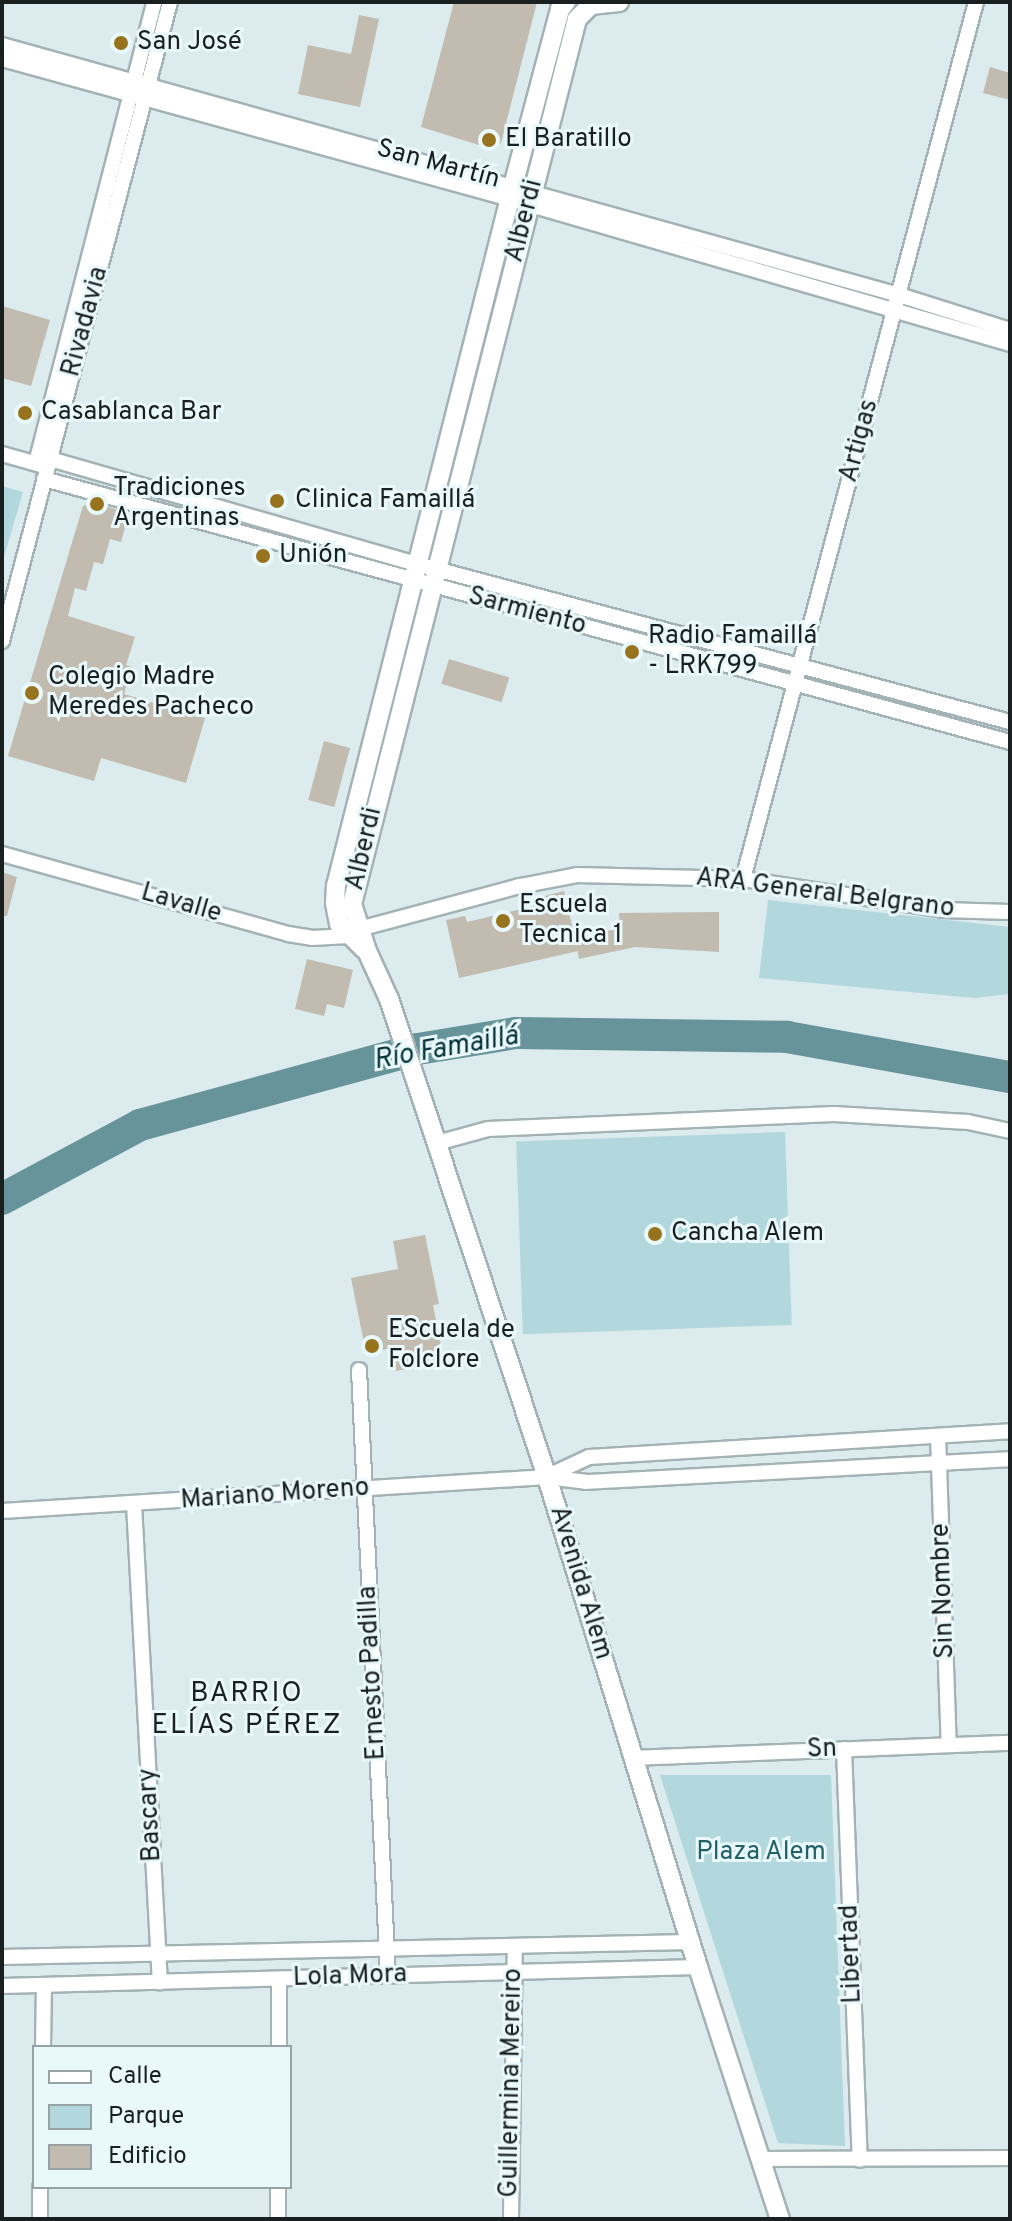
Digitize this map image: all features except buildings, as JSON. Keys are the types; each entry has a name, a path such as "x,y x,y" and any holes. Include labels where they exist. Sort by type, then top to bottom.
{"street":[{"name":"Rivadavia","path":"2,641 139,90 154,2"},
{"name":"Rivadavia","path":"139,90 170,2"},
{"name":"Alberdi","path":"367,951 354,932 339,924 336,886 512,192 560,9 566,2"},
{"name":"Alberdi","path":"354,932 352,904 355,884 577,19 591,5 619,2"},
{"name":"Artigas","path":"743,879 976,2"},
{"name":"San Martín","path":"2,45 139,90"},
{"name":"San Martín","path":"2,59 139,90 897,302 1010,330"},
{"name":"San Martín","path":"897,302 1010,344"},
{"name":"Sarmiento","path":"2,454 1010,742"},
{"name":"Sarmiento","path":"434,578 799,664 1010,722"},
{"name":"Lavalle","path":"2,854 288,934 354,932"},
{"name":"ARA General Belgrano","path":"354,932 577,875 743,879 943,910 1010,912"},
{"name":"Avenida Alem","path":"367,951 389,999 547,1477 690,1942 780,2219"},
{"path":"435,1136 488,1129 834,1114 954,1121 1010,1131"},
{"name":"Ernesto Padilla","path":"359,1370 388,1976"},
{"name":"Mariano Moreno","path":"547,1477 589,1457 1010,1431"},
{"name":"Sin Nombre","path":"938,1436 949,1745"},
{"name":"Mariano Moreno","path":"2,1511 547,1477 586,1482 1010,1459"},
{"name":"Bascary","path":"134,1504 160,1982"},
{"name":"Sn","path":"633,1758 1010,1743"},
{"name":"Libertad","path":"844,1749 860,2160"},
{"name":"Lola Mora","path":"2,1957 690,1942"},
{"name":"Guillermina Mereiro","path":"511,2219 515,1946"},
{"name":"Lola Mora","path":"2,1986 698,1967"},
{"path":"279,1979 279,2045"},
{"path":"43,2045 44,1985"},
{"path":"763,2159 1010,2158"},
{"path":"40,2189 40,2219"},
{"path":"278,2189 278,2219"}],"green space":[{"path":"2,486 23,492 2,564"},
{"path":"768,900 1010,927 1010,994 974,998 759,978"},
{"name":"Cancha Alem","path":"785,1132 792,1325 523,1334 516,1141"},
{"name":"Plaza Alem","path":"660,1775 831,1775 845,2146 778,2143"}],"waterway":[{"name":"Río Famaillá","path":"2,1199 140,1125 418,1049 516,1033 787,1037 1010,1077"}],"place":[{"name":"San José","path":"121,43"},
{"name":"El Baratillo","path":"489,140"},
{"name":"Casablanca Bar","path":"25,413"},
{"name":"Clinica Famaillá","path":"277,501"},
{"name":"Tradiciones Argentinas","path":"97,504"},
{"name":"Unión","path":"263,556"},
{"name":"Radio Famaillá - LRK799","path":"632,652"},
{"name":"Colegio Madre Meredes Pacheco","path":"32,693"},
{"name":"Escuela Tecnica 1","path":"503,921"},
{"name":"Cancha Alem","path":"655,1234"},
{"name":"EScuela de Folclore","path":"372,1346"}],"district":[{"name":"BARRIO ELÍAS PÉREZ","path":"247,1710"}]}
